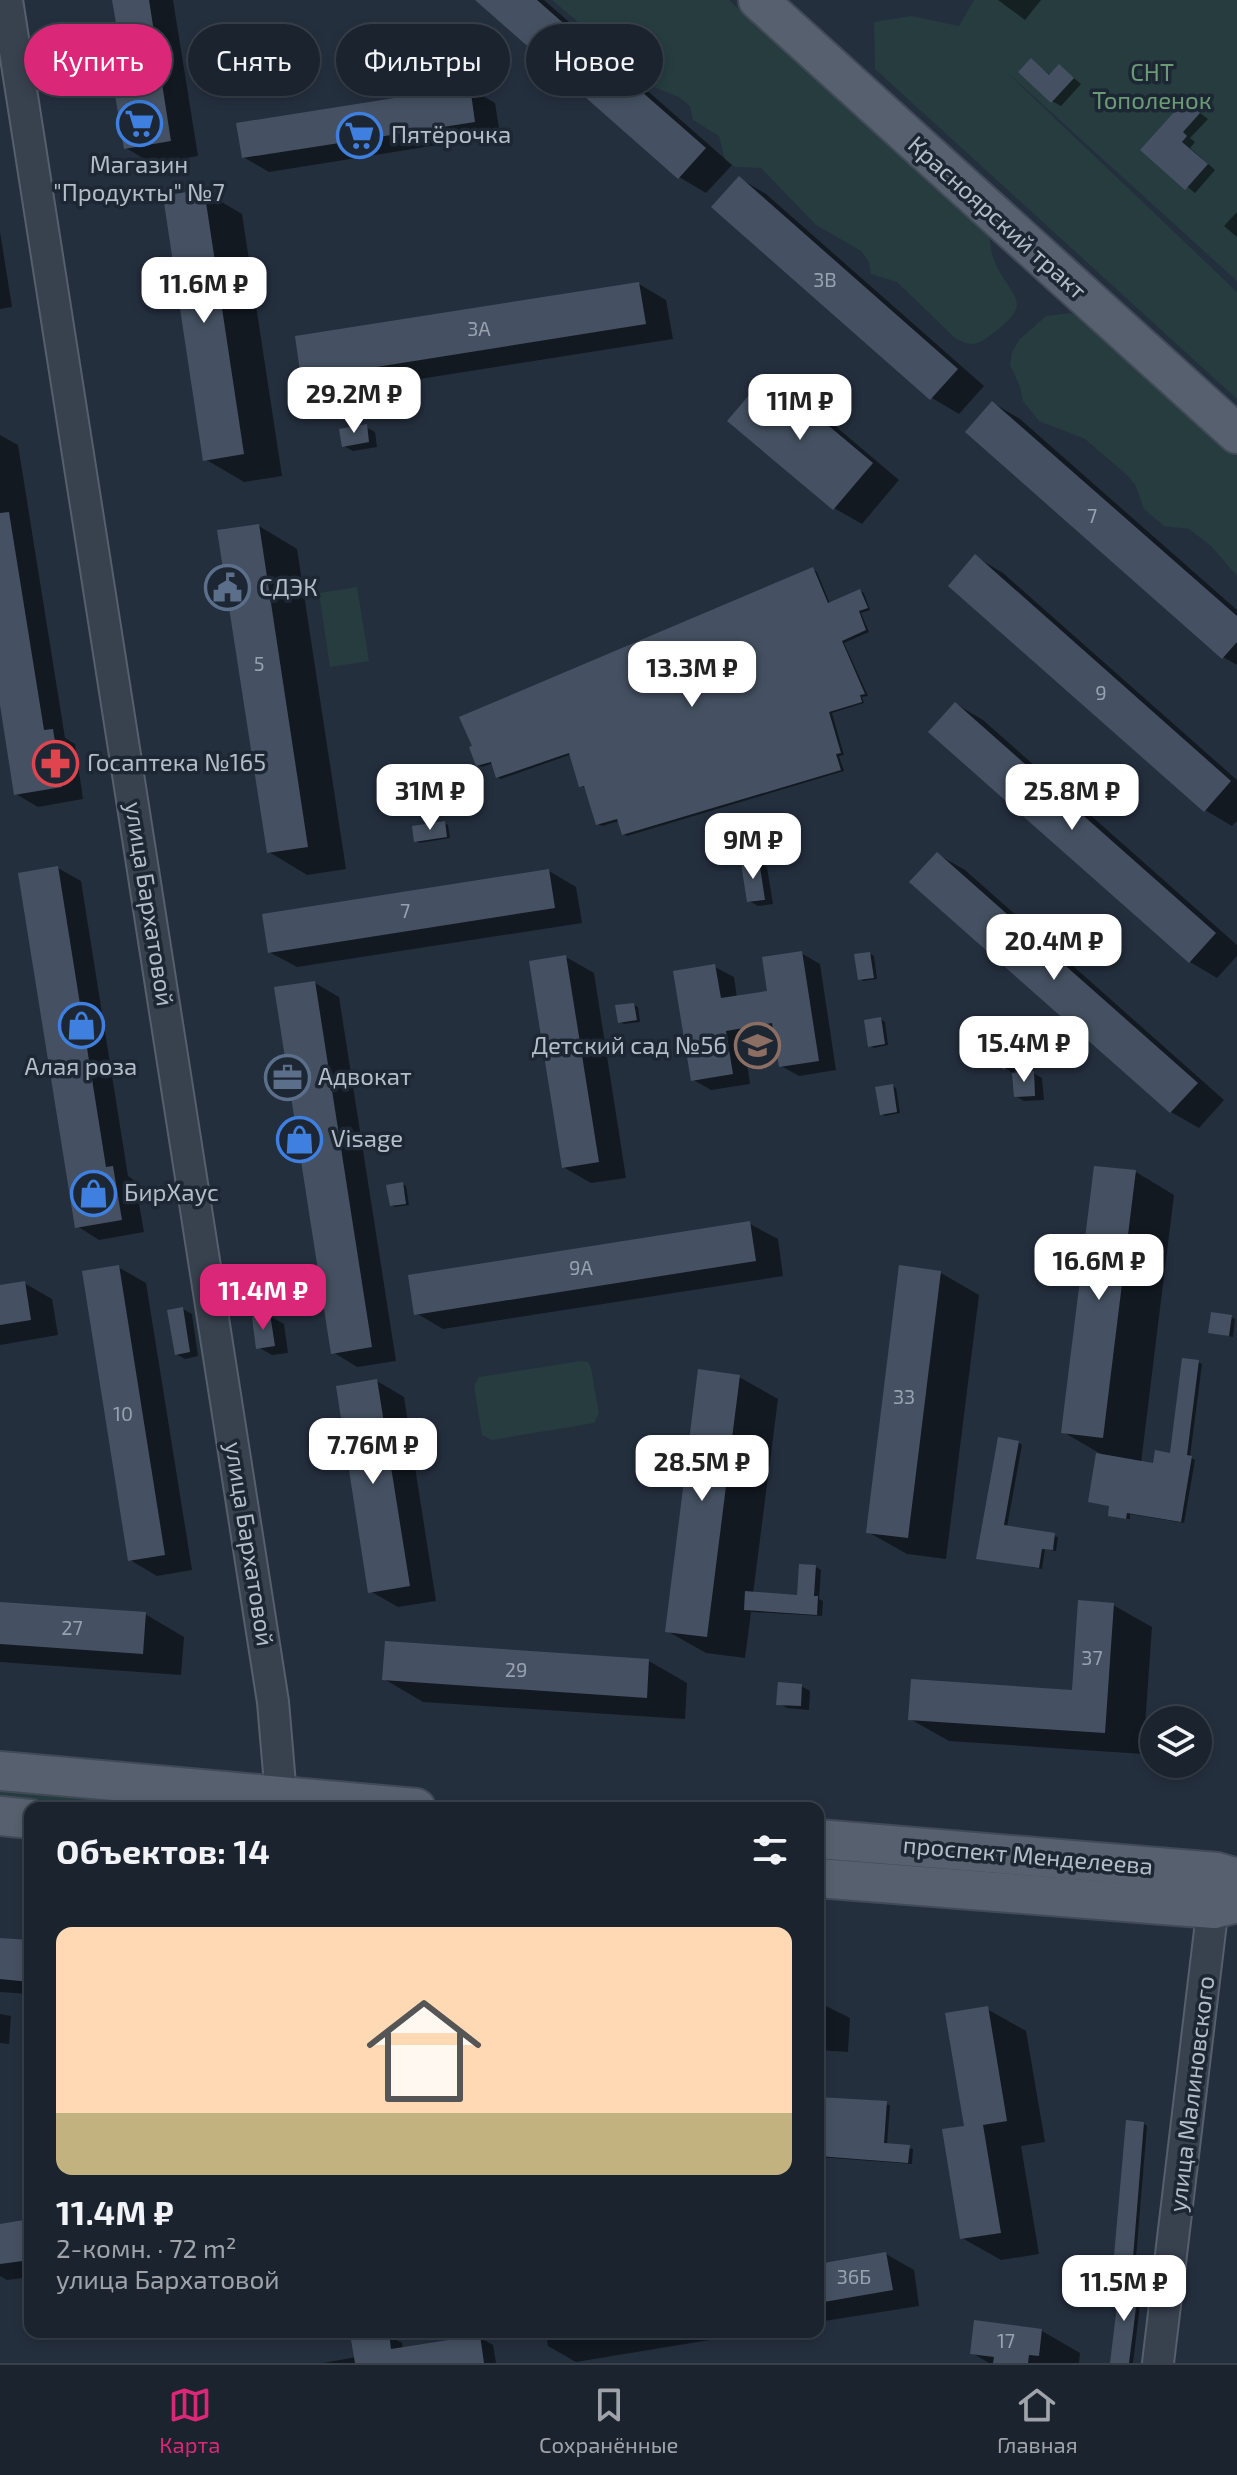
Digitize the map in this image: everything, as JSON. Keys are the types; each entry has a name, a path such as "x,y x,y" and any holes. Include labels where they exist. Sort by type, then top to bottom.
{"main road":[{"name":"Красноярский тракт","path":"758,0 1237,434"},
{"path":"0,1771 273,1802"},
{"path":"0,1816 24,1818"},
{"name":"проспект Менделеева","path":"824,1840 1226,1890"},
{"name":"проспект Менделеева","path":"824,1878 1226,1890"}],"street":[{"name":"улица Бархатовой","path":"7,0 273,1702 282,1802"},
{"name":"улица Малиновского","path":"1158,2363 1226,1890"}],"green space":[{"path":"552,0 729,0 989,232 993,257 1016,299 1017,307 1013,315 980,342 968,344 955,338 897,282 871,274 869,262 861,251 816,225 761,168 735,167 725,160 719,136 693,120 690,106 679,97 663,91 663,24 580,24"},
{"name":"СНТ Тополенок","path":"974,0 1237,0 1237,281 998,64 1237,292 1237,399 875,69 874,22 911,16 959,26"},
{"path":"1070,313 1081,317 1237,456 1237,576 1211,546 1189,529 1164,526 1144,509 1136,486 1127,475 1085,439 1039,421 1023,401 1010,365 1012,352 1019,340 1046,316"},
{"path":"357,587 369,661 330,667 319,593"},
{"path":"588,1362 591,1368 599,1414 594,1423 492,1440 482,1435 474,1386 479,1377"},
{"path":"0,1786 183,1802 68,1802 0,1797"}],"building":[{"path":"112,0 149,0 153,24 116,24"},
{"path":"475,0 537,0 564,24 526,24 526,45 510,31 510,24 502,24"},
{"path":"1031,58 1049,75 1059,64 1074,78 1051,103 1018,72"},
{"path":"115,96 164,96 171,141 124,149"},
{"path":"407,96 471,96 475,122 242,158 236,123"},
{"path":"584,96 647,96 706,148 678,179"},
{"path":"1185,100 1200,113 1183,132 1187,136 1182,142 1208,164 1185,190 1140,150"},
{"path":"739,176 958,369 930,400 711,207"},
{"path":"204,189 244,454 203,461 163,196"},
{"path":"639,282 646,324 301,379 295,336"},
{"path":"767,374 873,463 833,510 727,421"},
{"path":"992,401 1237,616 1237,642 1222,659 965,432"},
{"path":"367,424 369,442 342,447 339,429"},
{"path":"9,512 44,730 53,729 62,787 14,795 0,705 0,513"},
{"path":"259,524 308,847 267,853 217,530"},
{"path":"975,554 1231,781 1204,812 948,586"},
{"path":"813,567 828,603 860,589 868,608 859,611 866,630 842,641 865,694 860,695 862,702 829,712 841,753 836,754 841,770 622,835 617,819 596,825 584,786 579,787 569,753 496,778 491,762 476,766 469,747 472,746 459,717"},
{"path":"955,702 1216,933 1189,963 928,732"},
{"path":"445,821 447,837 414,842 412,826"},
{"path":"937,852 1198,1083 1170,1113 909,882"},
{"path":"759,860 765,900 747,902 741,863"},
{"path":"58,866 106,1167 113,1166 122,1220 75,1228 18,873"},
{"path":"549,869 555,908 268,953 262,914"},
{"path":"802,951 819,1061 779,1067 772,1023 726,1031 733,1074 691,1081 673,971 715,964 721,998 767,991 762,957"},
{"path":"870,952 874,978 858,980 854,954"},
{"path":"566,955 599,1162 562,1168 529,961"},
{"path":"315,981 372,1347 331,1354 274,987"},
{"path":"634,1003 637,1020 618,1023 615,1005"},
{"path":"881,1017 885,1044 868,1047 864,1020"},
{"path":"983,1026 1017,1054 1004,1070 970,1041"},
{"path":"1034,1071 1035,1096 1014,1097 1012,1073"},
{"path":"893,1084 897,1112 880,1115 875,1087"},
{"path":"1094,1166 1136,1170 1103,1438 1061,1433"},
{"path":"403,1182 406,1204 390,1206 386,1185"},
{"path":"750,1221 756,1261 414,1315 408,1275"},
{"path":"119,1265 165,1555 128,1561 82,1271"},
{"path":"899,1265 941,1271 908,1538 866,1533"},
{"path":"25,1281 31,1320 0,1325 0,1285"},
{"path":"183,1307 190,1352 175,1355 167,1310"},
{"path":"1211,1312 1232,1315 1229,1336 1208,1333"},
{"path":"270,1314 275,1346 256,1349 252,1317"},
{"path":"1182,1358 1199,1360 1187,1455 1192,1456 1181,1522 1127,1513 1126,1519 1108,1516 1109,1506 1088,1502 1096,1453 1153,1463 1155,1450 1170,1453"},
{"path":"698,1369 740,1375 707,1637 665,1632"},
{"path":"377,1379 410,1586 368,1593 336,1386"},
{"path":"998,1437 1019,1441 1004,1525 1055,1533 1053,1550 1042,1549 1039,1568 976,1559"},
{"path":"799,1564 816,1565 814,1596 818,1596 817,1615 744,1610 745,1591 797,1595"},
{"path":"1078,1600 1114,1603 1105,1733 908,1720 911,1679 1072,1690"},
{"path":"0,1602 146,1612 143,1654 0,1644"},
{"path":"385,1641 649,1659 647,1698 382,1680"},
{"path":"778,1682 802,1684 801,1706 776,1705"},
{"path":"0,1938 24,1940 24,1981 0,1979"},
{"path":"988,2006 1007,2121 983,2125 1001,2233 960,2239 942,2129 964,2126 945,2013"},
{"path":"824,2097 887,2101 884,2143 910,2145 908,2163 824,2156"},
{"path":"1126,2120 1144,2122 1133,2258 1114,2256"},
{"path":"24,2220 24,2261 0,2264 0,2224"},
{"path":"886,2252 893,2290 824,2302 824,2263"},
{"path":"1120,2281 1139,2284 1129,2363 1110,2363"},
{"path":"974,2320 1042,2329 1039,2356 1029,2355 1028,2363 993,2363 994,2357 970,2354"},
{"path":"390,2338 391,2349 480,2338 484,2363 355,2363 351,2340"}],"place":[{"name":"Магазин \"Продукты\" №7","path":"139,123"},
{"name":"Пятёрочка","path":"360,135"},
{"name":"СДЭК","path":"228,588"},
{"name":"Госаптека №165","path":"56,763"},
{"name":"Алая роза","path":"81,1025"},
{"name":"Детский сад №56","path":"758,1046"},
{"name":"Адвокат","path":"287,1077"},
{"name":"Visage","path":"300,1139"},
{"name":"БирХаус","path":"93,1193"}]}
